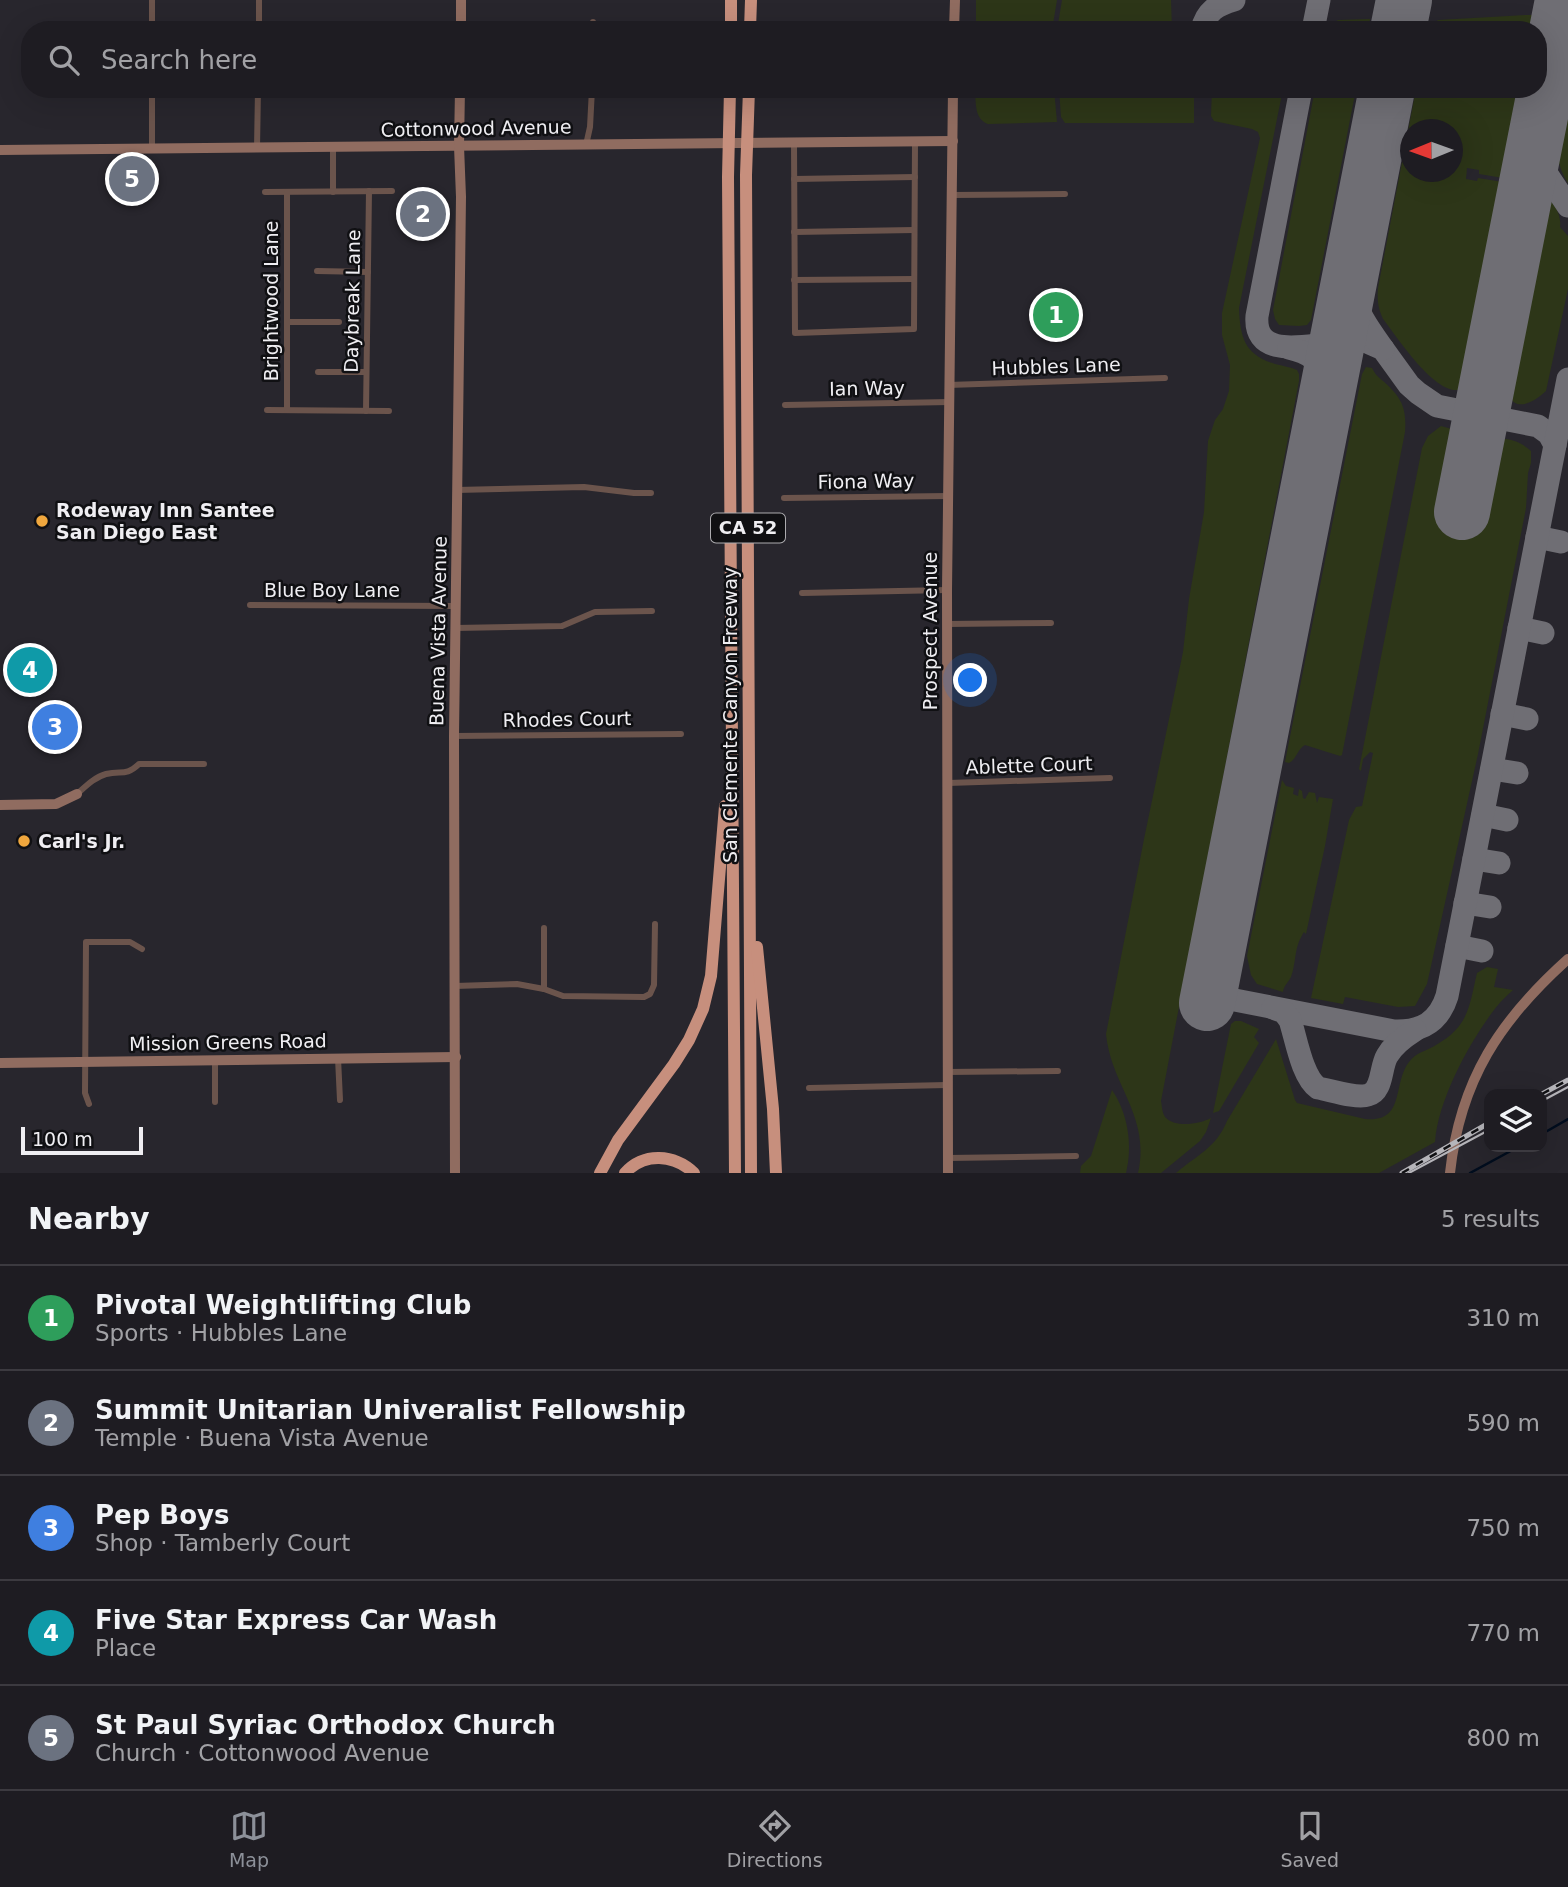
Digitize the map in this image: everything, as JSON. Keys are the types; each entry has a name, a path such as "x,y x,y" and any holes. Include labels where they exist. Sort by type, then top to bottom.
{"highway":[{"path":"731,0 731,21"},
{"path":"750,21 751,0"},
{"name":"San Clemente Canyon Freeway","path":"730,98 735,1173"},
{"name":"San Clemente Canyon Freeway","path":"749,98 746,175 751,1173"},
{"path":"600,1173 618,1140 679,1056 703,1009 711,976 727,789 732,684"},
{"path":"750,881 771,1085 776,1173"},
{"path":"625,1173 639,1161 651,1158 678,1161 694,1173"}],"street":[{"path":"152,0 152,21"},
{"path":"259,0 259,21"},
{"path":"461,0 461,21"},
{"path":"954,21 955,0"},
{"path":"152,98 152,149"},
{"path":"257,148 258,98"},
{"name":"Buena Vista Avenue","path":"455,1173 454,736 460,98"},
{"path":"586,145 592,98"},
{"name":"Prospect Avenue","path":"948,1173 947,590 953,98"},
{"name":"Cottonwood Avenue","path":"0,150 953,141"},
{"path":"794,143 795,333 914,329 915,142"},
{"path":"333,148 333,192"},
{"path":"794,178 915,177"},
{"name":"Daybreak Lane","path":"366,411 369,191"},
{"path":"265,192 392,191"},
{"name":"Brightwood Lane","path":"287,192 287,410"},
{"path":"951,195 1065,194"},
{"path":"794,232 914,230"},
{"path":"317,271 368,272"},
{"path":"794,280 914,279"},
{"path":"287,322 338,322"},
{"path":"318,372 366,372"},
{"name":"Hubbles Lane","path":"948,385 1165,378"},
{"name":"Ian Way","path":"785,405 950,402"},
{"path":"267,410 389,411"},
{"path":"456,490 583,487 634,494 651,493"},
{"name":"Fiona Way","path":"784,498 948,496"},
{"path":"802,593 947,590"},
{"name":"Blue Boy Lane","path":"250,605 456,606"},
{"path":"456,628 562,626 595,612 652,611"},
{"path":"947,624 1051,624"},
{"name":"Rhodes Court","path":"454,736 681,734"},
{"path":"0,805 56,804 77,794 106,774 131,772 139,765 204,764"},
{"name":"Ablette Court","path":"948,783 1110,778"},
{"path":"455,986 517,985 544,989 563,996 644,996 650,994 654,985 655,924"},
{"path":"544,928 544,989"},
{"path":"89,1104 85,1093 86,942 130,942 142,949"},
{"path":"1450,1173 1464,1105 1481,1065 1494,1042 1524,1002 1568,959"},
{"name":"Mission Greens Road","path":"0,1063 456,1057"},
{"path":"338,1058 340,1100"},
{"path":"215,1060 215,1102"},
{"path":"947,1072 1058,1071"},
{"path":"809,1088 947,1085"},
{"path":"948,1158 1076,1156"}],"green space":[{"path":"976,0 1057,0 1054,21 976,21"},
{"path":"1062,0 1171,0 1172,21 1058,21"},
{"path":"1534,15 1538,20 1437,21"},
{"path":"1370,19 1370,21 1338,20"},
{"path":"1568,78 1568,183 1562,171 1556,145"},
{"path":"976,98 1055,98 1057,122 988,124 980,118"},
{"path":"1060,98 1194,98 1194,123 1065,123 1061,117"},
{"path":"1212,98 1281,98 1239,308 1246,344 1257,356 1297,370 1299,381 1161,1101 1163,1112 1170,1121 1182,1124 1211,1118 1200,1141 1161,1173 1138,1173 1141,1153 1139,1135 1109,1053 1106,1034 1183,652 1204,512 1208,441 1229,391 1230,365 1222,335 1222,313 1260,138 1258,132 1252,129 1214,121 1211,116"},
{"path":"1313,98 1354,98 1311,320 1307,325 1279,325 1273,310"},
{"path":"1414,98 1524,98 1509,179 1479,174 1479,170 1467,168 1466,179 1477,181 1478,178 1509,183 1470,381 1460,389 1449,389 1436,381 1410,355 1380,311 1378,288 1400,173 1400,182 1463,182 1463,119 1410,119"},
{"path":"1545,196 1557,210 1560,227 1568,236 1568,289 1546,391 1533,401 1518,404 1509,395 1508,383"},
{"path":"1366,367 1372,368 1398,398 1404,409 1405,432 1342,755 1305,745 1289,763 1285,762 1362,374"},
{"path":"1441,426 1459,431 1445,512 1447,515 1474,520 1479,514 1494,443 1498,439 1512,440 1528,448 1531,451 1531,463 1526,508 1478,754 1427,984 1415,1006 1398,1007 1345,997 1343,1004 1311,998 1349,820 1356,807 1362,806 1373,753 1370,752 1363,759 1361,771 1359,769 1422,448 1428,436"},
{"path":"1282,780 1286,786 1294,788 1293,794 1298,796 1299,789 1302,791 1305,799 1309,792 1315,793 1317,803 1319,797 1333,799 1306,934 1304,932 1298,944 1293,971 1283,992 1257,984 1251,975 1247,956"},
{"path":"1487,967 1498,969 1494,987 1513,990 1501,1001 1482,1027 1455,1075 1442,1109 1435,1142 1379,1173 1176,1173 1217,1138 1276,1039 1297,1103 1365,1119 1378,1119 1387,1115 1396,1100 1409,1062 1455,1031 1466,1015 1477,973"},
{"path":"1235,1021 1259,1029 1254,1037 1259,1043 1219,1111 1213,1113 1231,1024"},
{"path":"1112,1090 1122,1109 1128,1130 1126,1173 1080,1173 1081,1166 1091,1156"}],"waterway":[{"path":"1547,1131 1568,1119"},
{"path":"1470,1173 1509,1152"}],"taxiway":[{"path":"1205,21 1213,10 1234,0"},
{"path":"1315,21 1319,0"},
{"path":"1547,92 1555,50"},
{"path":"1299,98 1257,316 1262,337 1276,346 1286,347 1357,340 1367,342 1383,349 1409,385 1437,406 1538,426 1549,434 1555,445"},
{"path":"1546,98 1536,149 1542,167 1568,206"},
{"path":"1367,199 1354,259 1352,291 1360,314 1383,349"},
{"path":"1315,345 1324,340 1335,327 1342,310 1347,283"},
{"path":"1289,348 1303,352 1313,359 1321,368 1327,382 1312,460"},
{"path":"1209,995 1394,1031 1413,1030 1428,1024 1444,1005 1568,379"},
{"path":"1537,537 1561,542"},
{"path":"1519,628 1543,633"},
{"path":"1502,714 1527,719"},
{"path":"1492,769 1517,773"},
{"path":"1483,815 1507,820"},
{"path":"1474,859 1499,863"},
{"path":"1465,903 1490,907"},
{"path":"1457,946 1482,951"},
{"path":"1273,1008 1284,1012 1290,1020 1300,1057 1312,1083 1318,1088 1351,1095 1373,1093 1379,1084 1389,1052 1415,1030"}],"runway":[{"path":"1400,21 1404,0"},
{"path":"1547,81 1563,0"},
{"path":"1207,1003 1385,98"},
{"path":"1462,512 1544,98"}],"tram line":[{"path":"1547,1098 1568,1087"},
{"path":"1409,1173 1484,1133"}],"railway":[{"path":"1547,1091 1568,1080"},
{"path":"1402,1173 1484,1126"}],"place":[{"name":"St Paul Syriac Orthodox Church","path":"132,179"},
{"name":"Summit Unitarian Univeralist Fellowship","path":"423,214"},
{"name":"Pivotal Weightlifting Club","path":"1056,315"},
{"name":"Rodeway Inn Santee San Diego East","path":"42,521"},
{"name":"Five Star Express Car Wash","path":"30,670"},
{"name":"Pep Boys","path":"55,727"},
{"name":"Carl's Jr.","path":"24,841"}]}
